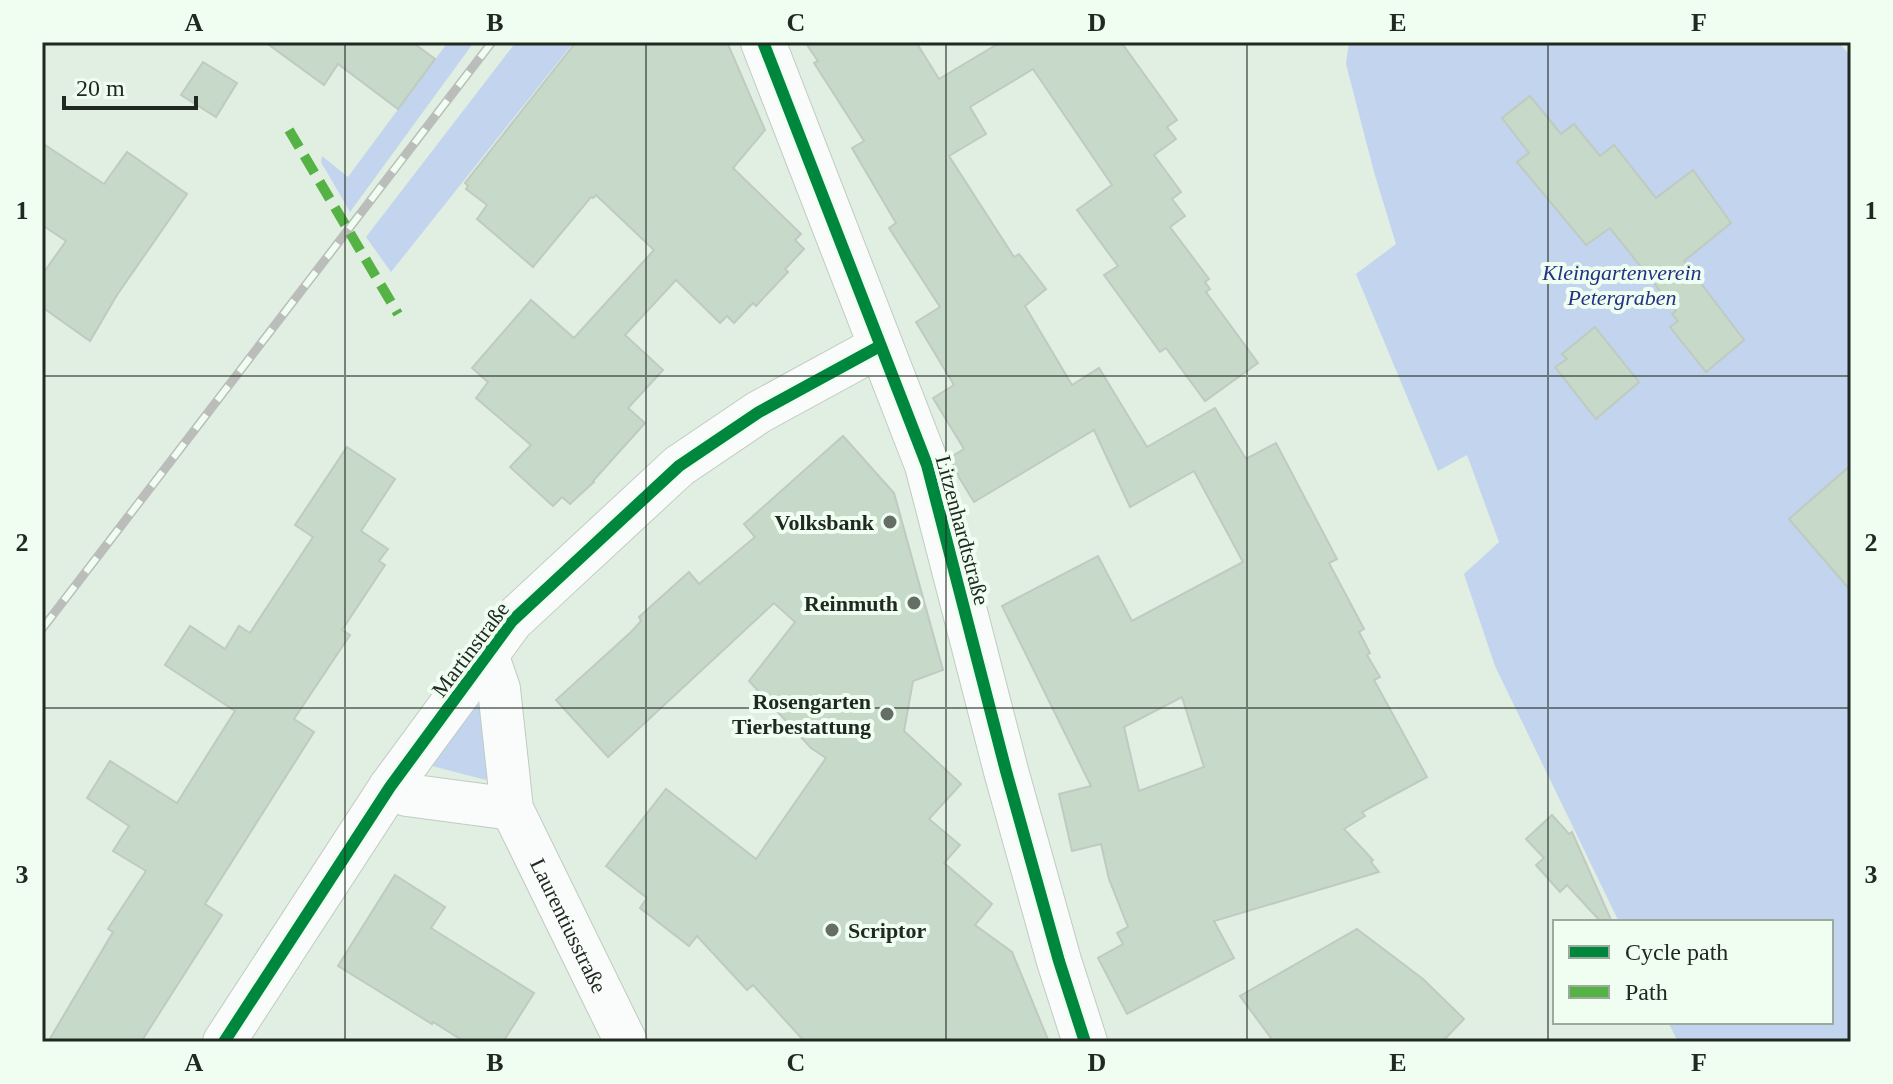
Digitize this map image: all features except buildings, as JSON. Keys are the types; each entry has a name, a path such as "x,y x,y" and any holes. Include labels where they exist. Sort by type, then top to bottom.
{"street":[{"name":"Litzenhardtstraße","path":"763,42 927,465 1006,771 1085,1042"},
{"name":"Martinstraße","path":"224,1042 390,787 512,621 679,466 759,412 880,346"},
{"name":"Laurentiusstraße","path":"488,657 499,689 512,809 626,1042"},
{"path":"390,787 407,795 512,809"}],"green space":[{"path":"448,42 474,42 350,212 321,162 322,156 348,177"},
{"path":"516,42 574,42 391,272 366,237"},
{"name":"Kleingartenverein Petergraben","path":"1349,42 1838,42 1851,56 1851,1042 1678,1042 1669,1024 1833,1024 1833,920 1618,920 1495,666 1464,574 1499,542 1467,455 1438,471 1356,274 1396,244 1346,64"},
{"path":"476,703 481,706 489,776 486,780 432,766 430,762"}],"railway":[{"path":"42,629 492,42"}],"marked path":[{"path":"289,130 398,314"}],"cycle path":[{"path":"763,42 927,465 1006,771 1085,1042"},
{"path":"224,1042 390,787 512,621 679,466 759,412 880,346"}],"place":[{"name":"Volksbank","path":"890,522"},
{"name":"Reinmuth","path":"914,603"},
{"name":"Rosengarten Tierbestattung","path":"887,714"},
{"name":"Scriptor","path":"832,930"}]}
